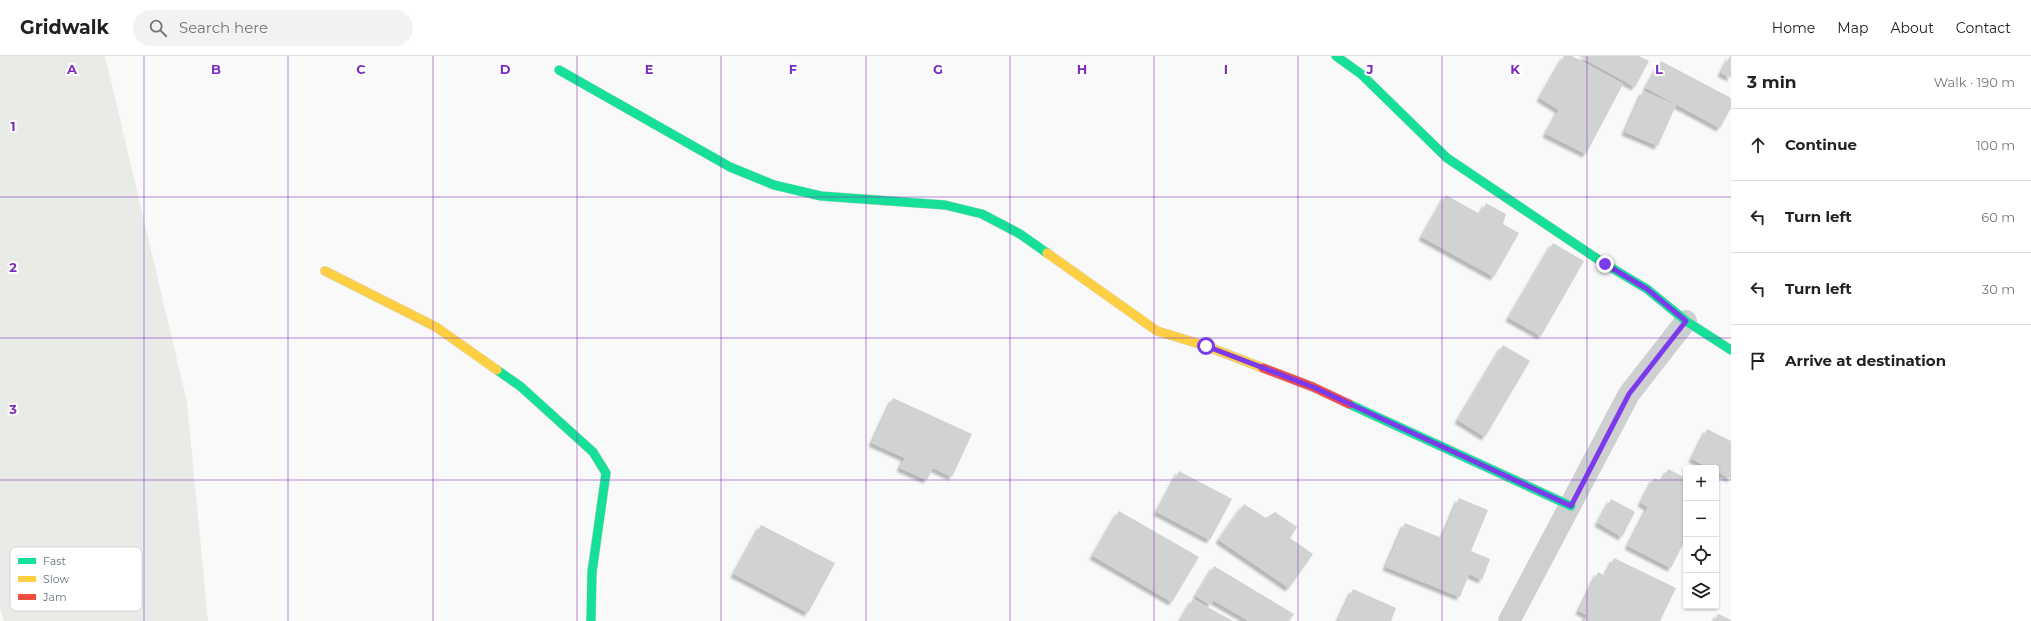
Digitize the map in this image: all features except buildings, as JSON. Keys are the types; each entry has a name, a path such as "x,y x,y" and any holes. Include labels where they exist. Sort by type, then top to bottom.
{"street":[{"path":"1336,56 1361,74 1447,158 1605,264 1647,289 1686,321 1731,350"},
{"path":"559,70 730,167 774,185 821,196 945,205 982,214 1020,234 1122,308 1157,331 1206,346 1313,387 1571,506"},
{"path":"325,271 436,327 520,386 593,452 606,472 592,572 591,621"},
{"path":"1509,621 1629,394 1686,321"}],"shaded area":[{"path":"0,56 105,56 187,402 208,621 4,621 0,608"}],"traffic: fast":[{"path":"1336,56 1361,74 1447,158 1605,264 1647,289 1686,321 1731,350"},
{"path":"559,70 730,167 774,185 821,196 945,205 982,214 1020,234 1047,253"},
{"path":"497,370 520,386 593,452 606,473 592,572 591,621"},
{"path":"1349,404 1571,506"}],"traffic: slow":[{"path":"1047,253 1157,331 1206,346 1263,368"},
{"path":"325,271 436,327 497,370"}],"traffic: jam":[{"path":"1263,368 1313,387 1349,404"}],"route":[{"path":"1206,346 1313,387 1571,506 1629,394 1686,321 1647,289 1605,264"}]}
